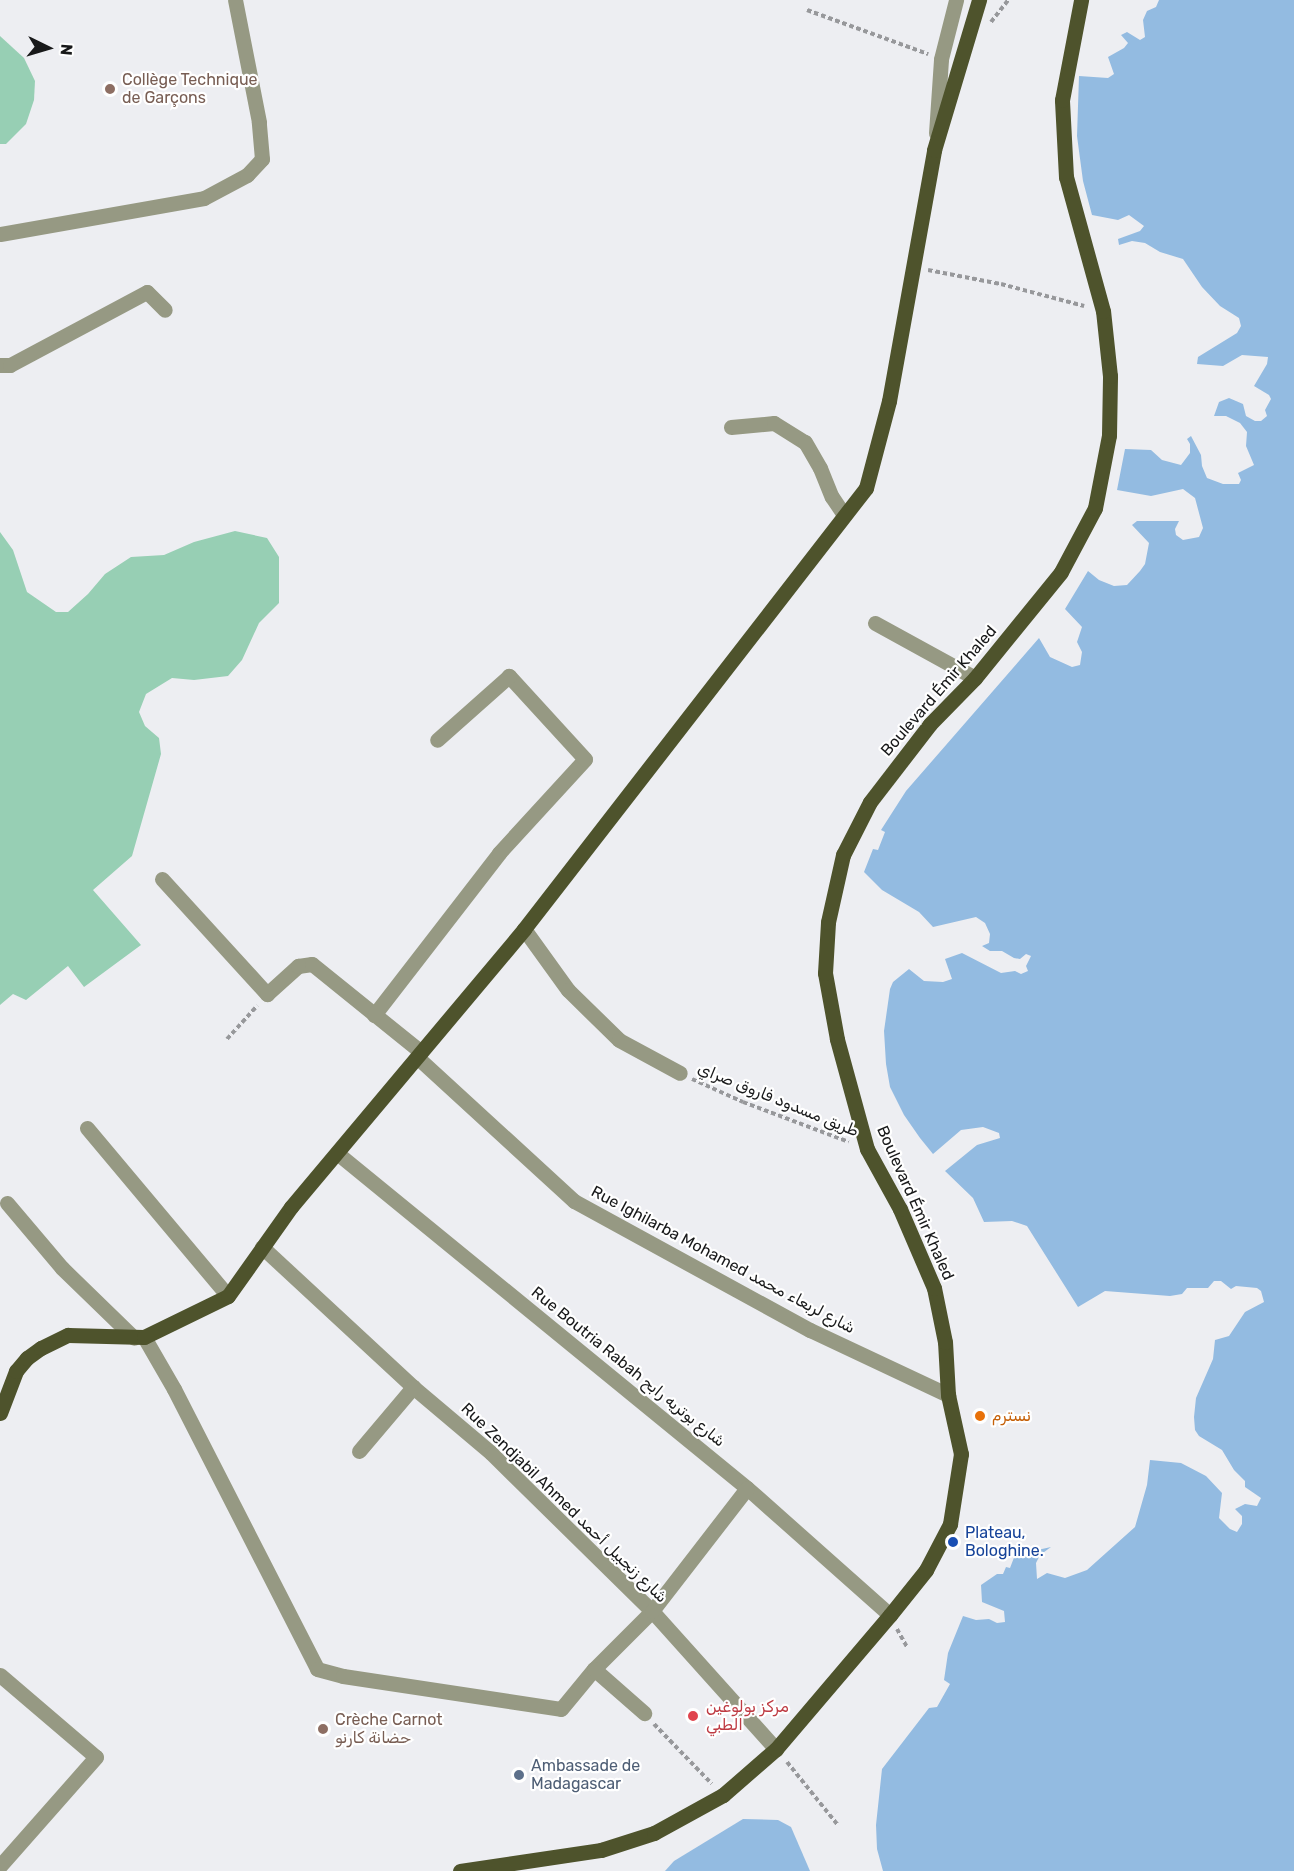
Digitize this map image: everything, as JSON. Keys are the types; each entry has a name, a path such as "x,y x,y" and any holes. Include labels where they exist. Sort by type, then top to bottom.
{"main road":[{"path":"0,1413 16,1371 27,1358 41,1348 68,1335 139,1338 228,1296 291,1207 524,929 867,488 889,401 934,150 979,0"},
{"name":"Boulevard Émir Khaled","path":"460,1871 601,1850 654,1833 723,1795 776,1749 890,1615 926,1570 950,1524 962,1454 948,1395 945,1342 934,1288 900,1209 867,1149 837,1039 825,973 828,922 843,855 870,802 930,724 975,678 1061,572 1095,507 1109,435 1110,376 1103,311 1066,177 1062,100 1081,0"}],"street":[{"path":"0,234 204,198 246,176 262,159 259,122 235,0"},
{"path":"934,150 941,59 956,0"},
{"path":"0,364 10,364 147,292 165,310"},
{"path":"731,427 774,423 805,442 820,468 832,497 844,515"},
{"path":"875,623 975,678"},
{"path":"374,1015 499,853 585,759 509,676 437,740"},
{"path":"162,879 267,994"},
{"path":"524,929 568,990 620,1040 680,1073"},
{"name":"Rue Ighilarba Mohamed شارع لربعاء محمد","path":"267,994 298,966 307,962 420,1055 574,1201 810,1330 948,1395"},
{"path":"87,1128 228,1296"},
{"name":"Rue Boutria Rabah شارع بوتريه رابح","path":"337,1153 747,1488 890,1615"},
{"path":"7,1203 62,1268 139,1338 174,1389 317,1669 343,1676 561,1708 594,1669 652,1611 747,1488"},
{"name":"Rue Zendjabil Ahmed شارع زنجبيل أحمد","path":"262,1247 413,1387 490,1453 652,1611 776,1749"},
{"path":"359,1450 413,1387"},
{"path":"594,1669 644,1713"},
{"path":"0,1675 96,1757 0,1866"}],"path":[{"path":"807,10 941,59"},
{"path":"913,267 1001,284 1103,311"},
{"path":"227,1039 267,994"},
{"name":"طريق مسدود فاروق صراي","path":"680,1073 743,1102 867,1149"},
{"path":"644,1713 723,1795"},
{"path":"776,1749 837,1824"}],"green space":[{"path":"0,36 24,58 35,81 34,100 26,124 6,144 0,144"},
{"path":"235,531 267,538 279,557 279,603 259,623 242,660 228,676 194,680 172,678 146,694 139,712 145,726 159,738 161,754 132,856 93,890 141,945 84,987 68,966 26,1000 13,994 0,1005 0,532 13,550 27,592 56,612 68,612 105,574 131,557 164,555 194,542"}],"water":[{"path":"1159,0 1294,0 1294,1871 883,1871 877,1849 876,1825 882,1769 929,1708 937,1707 950,1684 944,1680 948,1653 963,1616 976,1620 989,1619 997,1623 1005,1622 1004,1611 982,1602 981,1585 997,1574 1003,1574 1006,1567 1010,1568 1015,1555 1051,1547 1040,1555 1036,1563 1037,1579 1047,1573 1065,1578 1087,1570 1135,1527 1147,1485 1150,1460 1181,1463 1206,1476 1222,1493 1219,1518 1230,1529 1237,1532 1242,1524 1242,1516 1235,1509 1245,1504 1257,1506 1261,1498 1245,1487 1245,1481 1234,1470 1222,1450 1199,1436 1195,1430 1194,1417 1196,1398 1213,1359 1215,1340 1229,1336 1245,1312 1264,1302 1261,1291 1257,1288 1236,1286 1231,1289 1221,1281 1214,1281 1208,1288 1187,1288 1182,1294 1170,1296 1105,1291 1078,1307 1027,1226 1012,1221 984,1222 973,1198 945,1171 977,1145 1000,1138 999,1133 983,1127 961,1130 933,1154 920,1138 904,1115 890,1087 884,1031 890,989 893,982 909,969 924,981 943,982 952,979 945,959 962,953 1001,973 1015,971 1021,974 1028,971 1026,966 1031,956 1026,954 1020,959 1014,958 1002,951 990,951 982,946 989,943 990,934 985,923 976,917 933,927 919,912 882,890 864,872 873,849 878,850 885,832 881,830 906,791 1039,638 1050,657 1072,667 1080,665 1082,652 1077,642 1082,627 1065,609 1088,571 1099,580 1114,586 1127,585 1140,571 1145,564 1149,543 1132,525 1137,521 1179,521 1175,529 1176,535 1183,540 1199,537 1203,528 1195,498 1183,489 1151,496 1117,490 1125,449 1151,450 1162,460 1181,465 1190,453 1190,444 1187,439 1191,436 1201,455 1202,466 1207,478 1223,484 1239,484 1241,480 1238,473 1254,465 1246,446 1247,432 1240,423 1226,416 1214,416 1219,402 1229,398 1243,404 1246,416 1255,421 1261,421 1267,416 1265,410 1271,399 1269,395 1254,386 1267,364 1268,357 1242,355 1223,366 1197,364 1198,357 1237,333 1241,326 1239,318 1220,306 1202,287 1183,259 1160,252 1145,243 1132,241 1119,245 1118,239 1140,231 1144,226 1129,215 1118,220 1092,215 1083,181 1077,136 1079,76 1108,78 1114,74 1108,57 1124,48 1128,43 1121,35 1127,32 1140,40 1145,37 1143,20 1147,11 1156,7"},
{"path":"743,1819 778,1820 791,1827 810,1871 665,1871 674,1861"}],"place":[{"name":"Collège Technique de Garçons","path":"110,89"},
{"name":"نسترم","path":"980,1416"},
{"name":"Plateau, Bologhine.","path":"953,1542"},
{"name":"مركز بولوغين الطبي","path":"693,1716"},
{"name":"Crèche Carnot حضانة كارنو","path":"323,1729"},
{"name":"Ambassade de Madagascar","path":"519,1775"}]}
